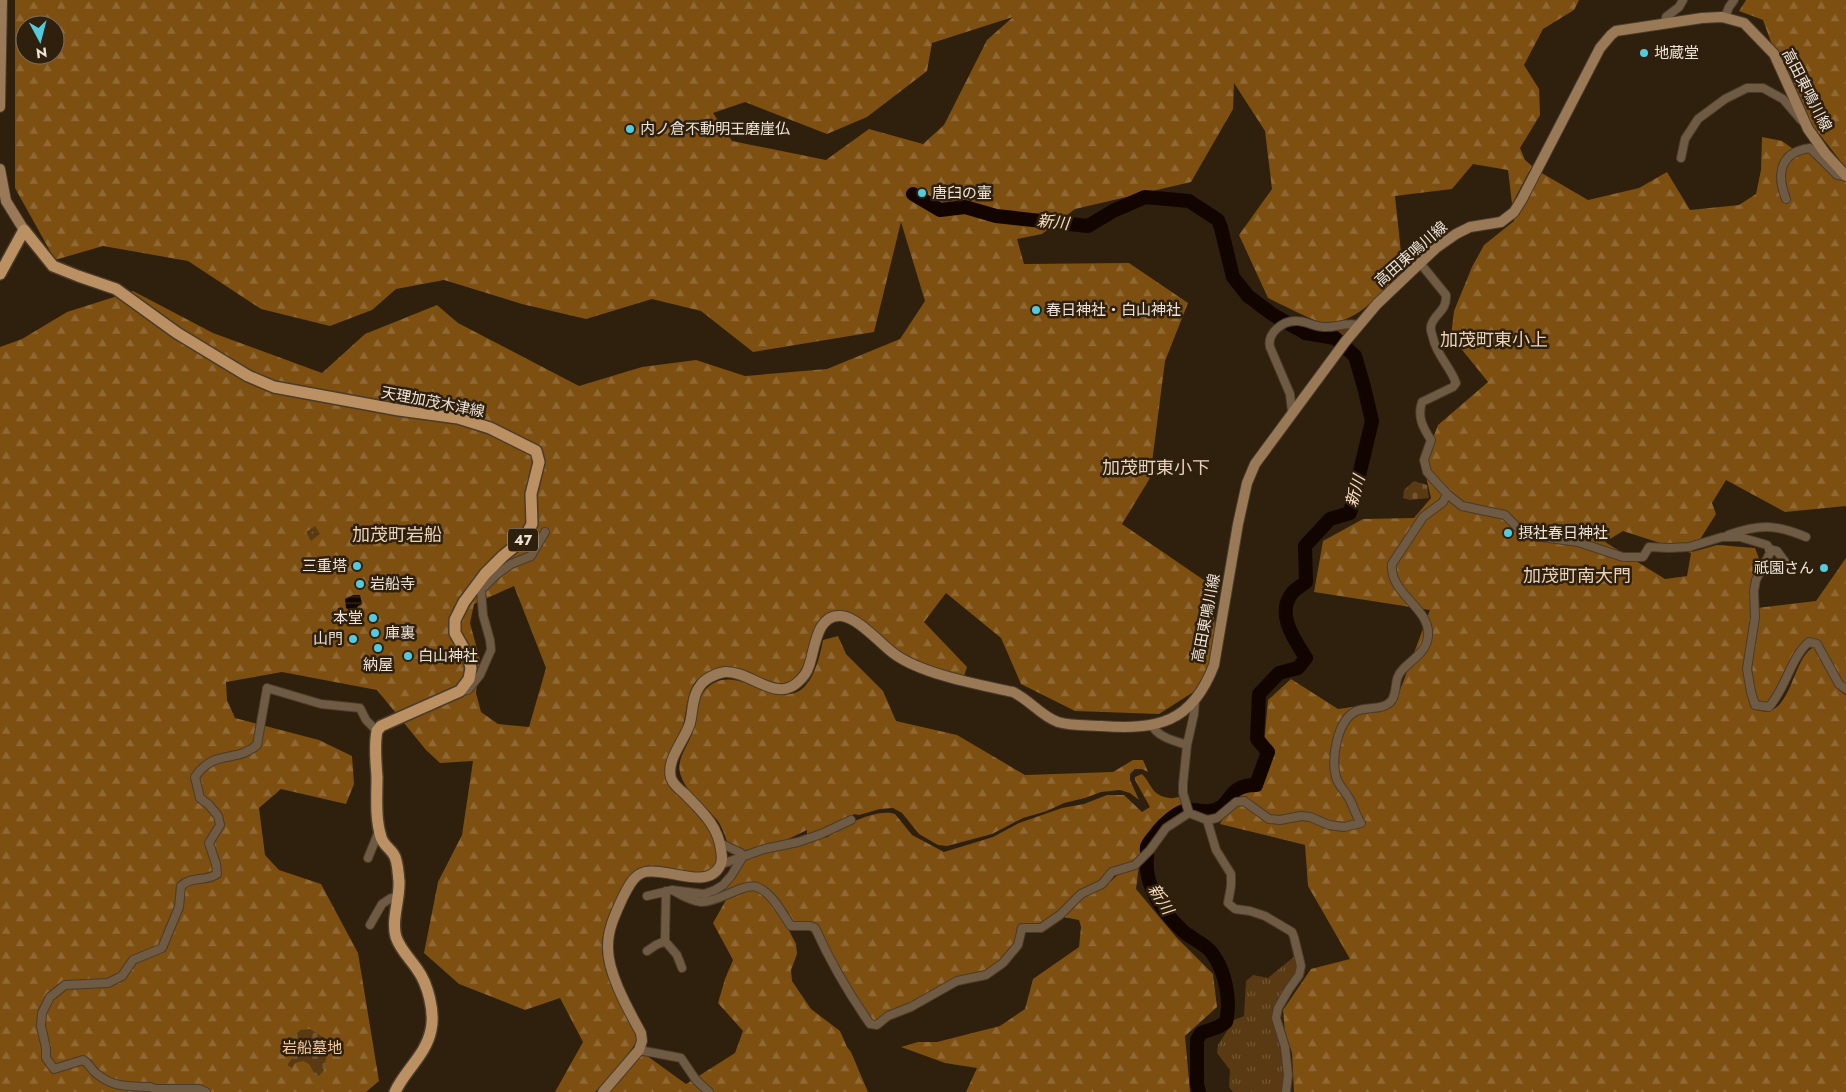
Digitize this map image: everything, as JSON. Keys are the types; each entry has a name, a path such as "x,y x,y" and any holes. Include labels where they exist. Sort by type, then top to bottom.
{"main road":[{"path":"0,107 2,0"},
{"name":"高田東鳴川線","path":"722,864 717,832 707,816 671,779 673,758 686,736 694,700 700,685 712,676 723,672 745,675 766,686 779,689 795,685 809,667 819,632 823,625 832,618 841,616 854,621 895,655 910,663 956,679 1014,692 1049,717 1060,722 1114,727 1140,727 1152,725 1186,711 1208,682 1214,665 1238,524 1248,483 1255,464 1345,342 1377,304 1436,248 1462,230 1501,222 1514,212 1600,48 1616,31 1702,18 1725,18 1744,24 1774,54 1806,125 1825,153 1846,176"},
{"path":"0,169 6,201 24,230 0,274"},
{"name":"天理加茂木津線","path":"24,230 54,266 116,288 177,333 248,376 282,388 399,410 458,418 490,428 536,451 539,462 531,494 532,524 524,540 484,574 464,602 455,620 455,633 468,656 471,668 469,679 460,691"},
{"path":"395,1092 428,1044 432,1029 432,1013 428,992 419,971 402,949 396,937 394,925 399,899 399,881 395,856 382,841 379,831 377,809 377,731 381,726 460,691"},
{"path":"603,1092 639,1050 642,1041 641,1032 615,979 609,962 608,946 613,918 633,879 644,872 708,878 716,873 722,864"}],"street":[{"path":"1666,22 1666,17 1679,7 1682,0"},
{"path":"1725,18 1734,0"},
{"path":"1681,158 1685,139 1698,119 1725,99 1746,88 1763,88 1783,99 1806,125"},
{"path":"1786,199 1782,189 1781,167 1789,155 1800,149 1810,148 1837,175 1846,176"},
{"path":"1420,263 1446,295 1445,307 1432,322 1430,331 1434,346 1454,374 1456,383 1453,387 1422,402 1420,409 1422,424 1431,440 1424,460 1427,472 1447,494 1462,506 1505,515 1517,527 1535,536 1578,542 1623,557 1643,556 1649,547 1689,547 1758,528 1776,526 1786,528 1806,537"},
{"path":"1292,412 1290,394 1269,342 1271,335 1280,326 1297,321 1326,327 1348,323 1359,325"},
{"path":"669,891 687,899 703,902 756,886 765,892 790,926 810,926 815,928 859,1008 870,1024 877,1025 888,1016 911,1007 957,981 986,975 1003,962 1018,945 1022,928 1041,928 1060,915 1081,894 1102,884 1112,872 1135,865 1148,852 1166,828 1189,814 1207,820 1217,818 1236,802 1244,801 1269,819 1280,820 1301,816 1310,817 1329,825 1344,827 1361,824 1349,798 1336,778 1334,766 1336,745 1346,721 1356,712 1384,706 1392,700 1399,674 1424,649 1428,637 1428,627 1424,618 1404,595 1394,578 1391,571 1392,564 1423,517 1443,502 1447,494"},
{"path":"460,691 468,690 480,675 490,650 490,640 483,615 481,590 497,574 511,564 531,556 545,532"},
{"path":"1722,537 1740,537 1767,545 1769,549 1777,551 1786,563"},
{"path":"1769,549 1770,551 1756,580 1754,591 1755,617 1747,669 1755,706 1769,707 1785,683 1802,648 1809,642 1817,644 1839,684 1846,689"},
{"path":"206,1092 199,1088 155,1089 115,1085 105,1081 93,1072 87,1062 83,1060 54,1069 46,1058 46,1048 41,1026 42,1013 50,997 65,985 108,983 122,976 139,956 162,948 179,908 180,886 186,881 211,878 217,874 216,864 209,843 220,825 218,816 200,798 195,776 203,765 222,756 240,755 250,752 257,745 267,688 321,704 360,708 366,720 377,731"},
{"path":"1189,814 1183,784 1187,745 1195,700"},
{"path":"1152,725 1154,730 1169,739 1187,745"},
{"path":"722,864 764,849 798,842 850,820"},
{"path":"1207,820 1216,850 1230,874 1231,886 1228,903 1234,909 1250,911 1265,916 1292,932 1294,937 1301,966 1299,975 1278,1008 1276,1018 1285,1047 1288,1075 1286,1092"},
{"path":"368,858 379,831"},
{"path":"720,843 741,853 742,858"},
{"path":"647,896 669,891 704,894 715,890 723,885 731,876 742,858"},
{"path":"669,891 665,941 677,955 682,968"},
{"path":"370,925 382,904 391,898 399,899"},
{"path":"647,951 665,941"},
{"path":"639,1050 681,1058 696,1080 709,1092"}],"green space":[{"path":"15,0 1579,0 1574,10 1543,29 1524,65 1539,89 1540,115 1520,148 1525,160 1532,166 1512,204 1508,170 1473,164 1452,189 1395,196 1403,271 1368,306 1347,319 1336,322 1319,322 1268,298 1239,235 1272,189 1265,131 1234,83 1233,109 1191,182 1075,209 1042,234 1017,239 1024,264 1129,263 1188,303 1165,361 1150,478 1122,524 1211,585 1215,628 1209,663 1203,679 1195,691 1159,714 1075,711 1021,684 1001,638 946,593 924,622 967,667 964,676 930,665 905,654 863,621 848,612 840,611 829,613 821,619 815,628 801,671 794,679 786,683 769,681 732,667 719,668 698,679 692,686 682,730 666,763 665,775 671,788 707,826 713,840 716,861 715,865 709,870 699,872 649,867 638,870 625,882 611,911 605,928 602,946 608,975 634,1031 636,1041 624,1059 595,1092 555,1092 583,1042 560,998 525,1010 459,984 424,953 438,882 462,835 473,761 440,763 426,750 377,690 282,672 226,682 227,700 235,718 319,740 352,756 354,784 346,804 281,789 259,808 265,855 279,870 321,884 358,953 379,1081 366,1092 0,1092 0,347 22,339 67,312 133,291 213,333 322,373 365,334 437,305 458,323 579,386 642,367 696,360 745,376 827,369 900,339 925,301 901,222 874,332 753,352 701,311 652,299 586,319 522,304 444,280 396,289 372,310 330,326 261,309 188,261 103,246 55,260 15,188 15,65 65,65 65,15 15,15","holes":["1013,17 987,40 944,125 923,144 869,129 826,160 732,141 713,113 745,102 827,134 867,117 927,71 932,43","514,586 546,668 529,727 498,724 481,712 476,693 480,660 470,623 474,604"]},
{"path":"1746,0 1846,0 1846,168 1813,126 1782,57 1771,42 1763,20 1739,11"},
{"path":"1762,137 1782,141 1800,154 1818,150 1846,182 1846,506 1785,512 1726,480 1712,503 1716,514 1692,552 1717,545 1755,548 1761,564 1751,586 1750,624 1745,676 1747,694 1754,709 1767,711 1776,707 1784,699 1800,663 1806,653 1814,647 1835,685 1846,695 1846,1092 1294,1092 1292,1053 1285,1032 1283,1010 1311,969 1350,959 1308,886 1305,845 1220,824 1237,788 1260,788 1268,700 1291,679 1338,709 1396,701 1430,610 1314,592 1323,541 1363,519 1414,518 1431,498 1423,464 1438,425 1488,382 1451,336 1454,311 1472,267 1484,245 1514,221 1540,172 1588,200 1639,188 1667,172 1690,210 1739,205 1756,194 1761,170","holes":["1623,531 1691,553 1687,576 1665,579 1605,542"]},
{"path":"1352,326 1337,346 1298,337 1293,334 1290,328 1305,327 1327,331"},
{"path":"1414,481 1427,485 1429,498 1410,500 1403,498 1404,490"},
{"path":"315,526 320,534 311,541 306,532"},
{"path":"1846,558 1846,686 1821,643 1809,639 1774,698 1767,704 1759,701 1755,694 1752,670 1757,608 1816,601"},
{"path":"838,636 846,654 883,691 896,721 957,735 1025,775 1113,772 1133,760 1143,760 1148,772 1142,769 1135,769 1130,774 1130,780 1139,800 1130,793 1120,790 1101,792 1023,818 992,834 947,846 938,845 919,834 902,813 893,808 880,809 859,815 854,814 850,818 807,836 807,830 782,842 748,854 728,844 719,822 697,800 681,776 679,765 692,734 699,700 705,690 720,680 737,680 770,692 786,694 801,690 813,673 823,640"},
{"path":"1142,774 1159,795 1172,798 1182,797 1185,812 1135,862 1100,882 1040,926 1024,924 1017,929 1016,944 990,971 955,980 876,1022 869,1017 852,993 816,924 793,922 763,886 717,897 693,897 707,896 743,861 753,856 784,846 828,837 830,833 853,822 880,813 895,814 912,835 944,852 993,837 1019,823 1062,808 1084,804 1107,795 1124,795 1142,812 1150,807 1135,780 1135,777"},
{"path":"1139,865 1136,889 1176,937 1213,974 1217,1007 1185,1036 1190,1092 966,1092 977,1068 945,1063 901,1047 918,1042 937,1042 1000,1026 1025,1009 1033,979 1079,947 1081,927 1079,920 1063,917 1081,897 1103,888 1120,873 1136,869"},
{"path":"751,890 761,892 781,915 796,944 797,954 791,970 792,981 811,1009 840,1031 868,1092 609,1092 643,1053 686,1084 735,1053 743,1031 718,1003 733,960 713,923 726,900"},
{"path":"1295,956 1299,968 1276,1007 1285,1061 1284,1092 1233,1092 1229,1087 1230,1070 1217,1053 1218,1045 1234,1020 1244,1016 1246,981 1253,975 1268,978"},
{"name":"岩船墓地","path":"310,1029 329,1041 324,1070 319,1076 315,1075 309,1064 303,1061 295,1063 292,1068 287,1065 296,1056 291,1040 300,1030"}],"shaded area":[{"path":"353,595 360,595 362,604 358,606 354,614 349,613 349,610 346,608 345,599"}],"waterway":[{"name":"新川","path":"913,194 940,210 965,207 996,216 1088,226 1113,211 1145,197 1189,201 1218,220 1233,277 1248,296 1272,314 1305,333 1335,338 1355,356 1372,421 1350,513 1330,519 1305,546 1306,582 1293,592 1288,600 1286,617 1296,643 1306,658 1298,668 1279,673 1259,694 1257,739 1268,752 1256,785 1246,786 1234,792 1218,809 1207,811 1188,810 1177,814 1160,828 1147,847 1147,868 1156,898 1182,930 1212,953 1221,969 1226,987 1228,1005 1226,1022 1201,1033 1197,1040 1197,1084 1199,1092"}],"place":[{"name":"地蔵堂","path":"1644,53"},
{"name":"内ノ倉不動明王磨崖仏","path":"630,129"},
{"name":"唐臼の壷","path":"922,193"},
{"name":"春日神社・白山神社","path":"1036,310"},
{"name":"摂社春日神社","path":"1508,533"},
{"name":"三重塔","path":"357,566"},
{"name":"祇園さん","path":"1824,568"},
{"name":"岩船寺","path":"360,584"},
{"name":"本堂","path":"373,618"},
{"name":"庫裏","path":"375,633"},
{"name":"山門","path":"353,639"},
{"name":"納屋","path":"378,648"},
{"name":"白山神社","path":"408,656"}],"district":[{"name":"加茂町東小上","path":"1494,340"},
{"name":"加茂町東小下","path":"1156,468"},
{"name":"加茂町岩船","path":"397,535"},
{"name":"加茂町南大門","path":"1577,576"}]}
